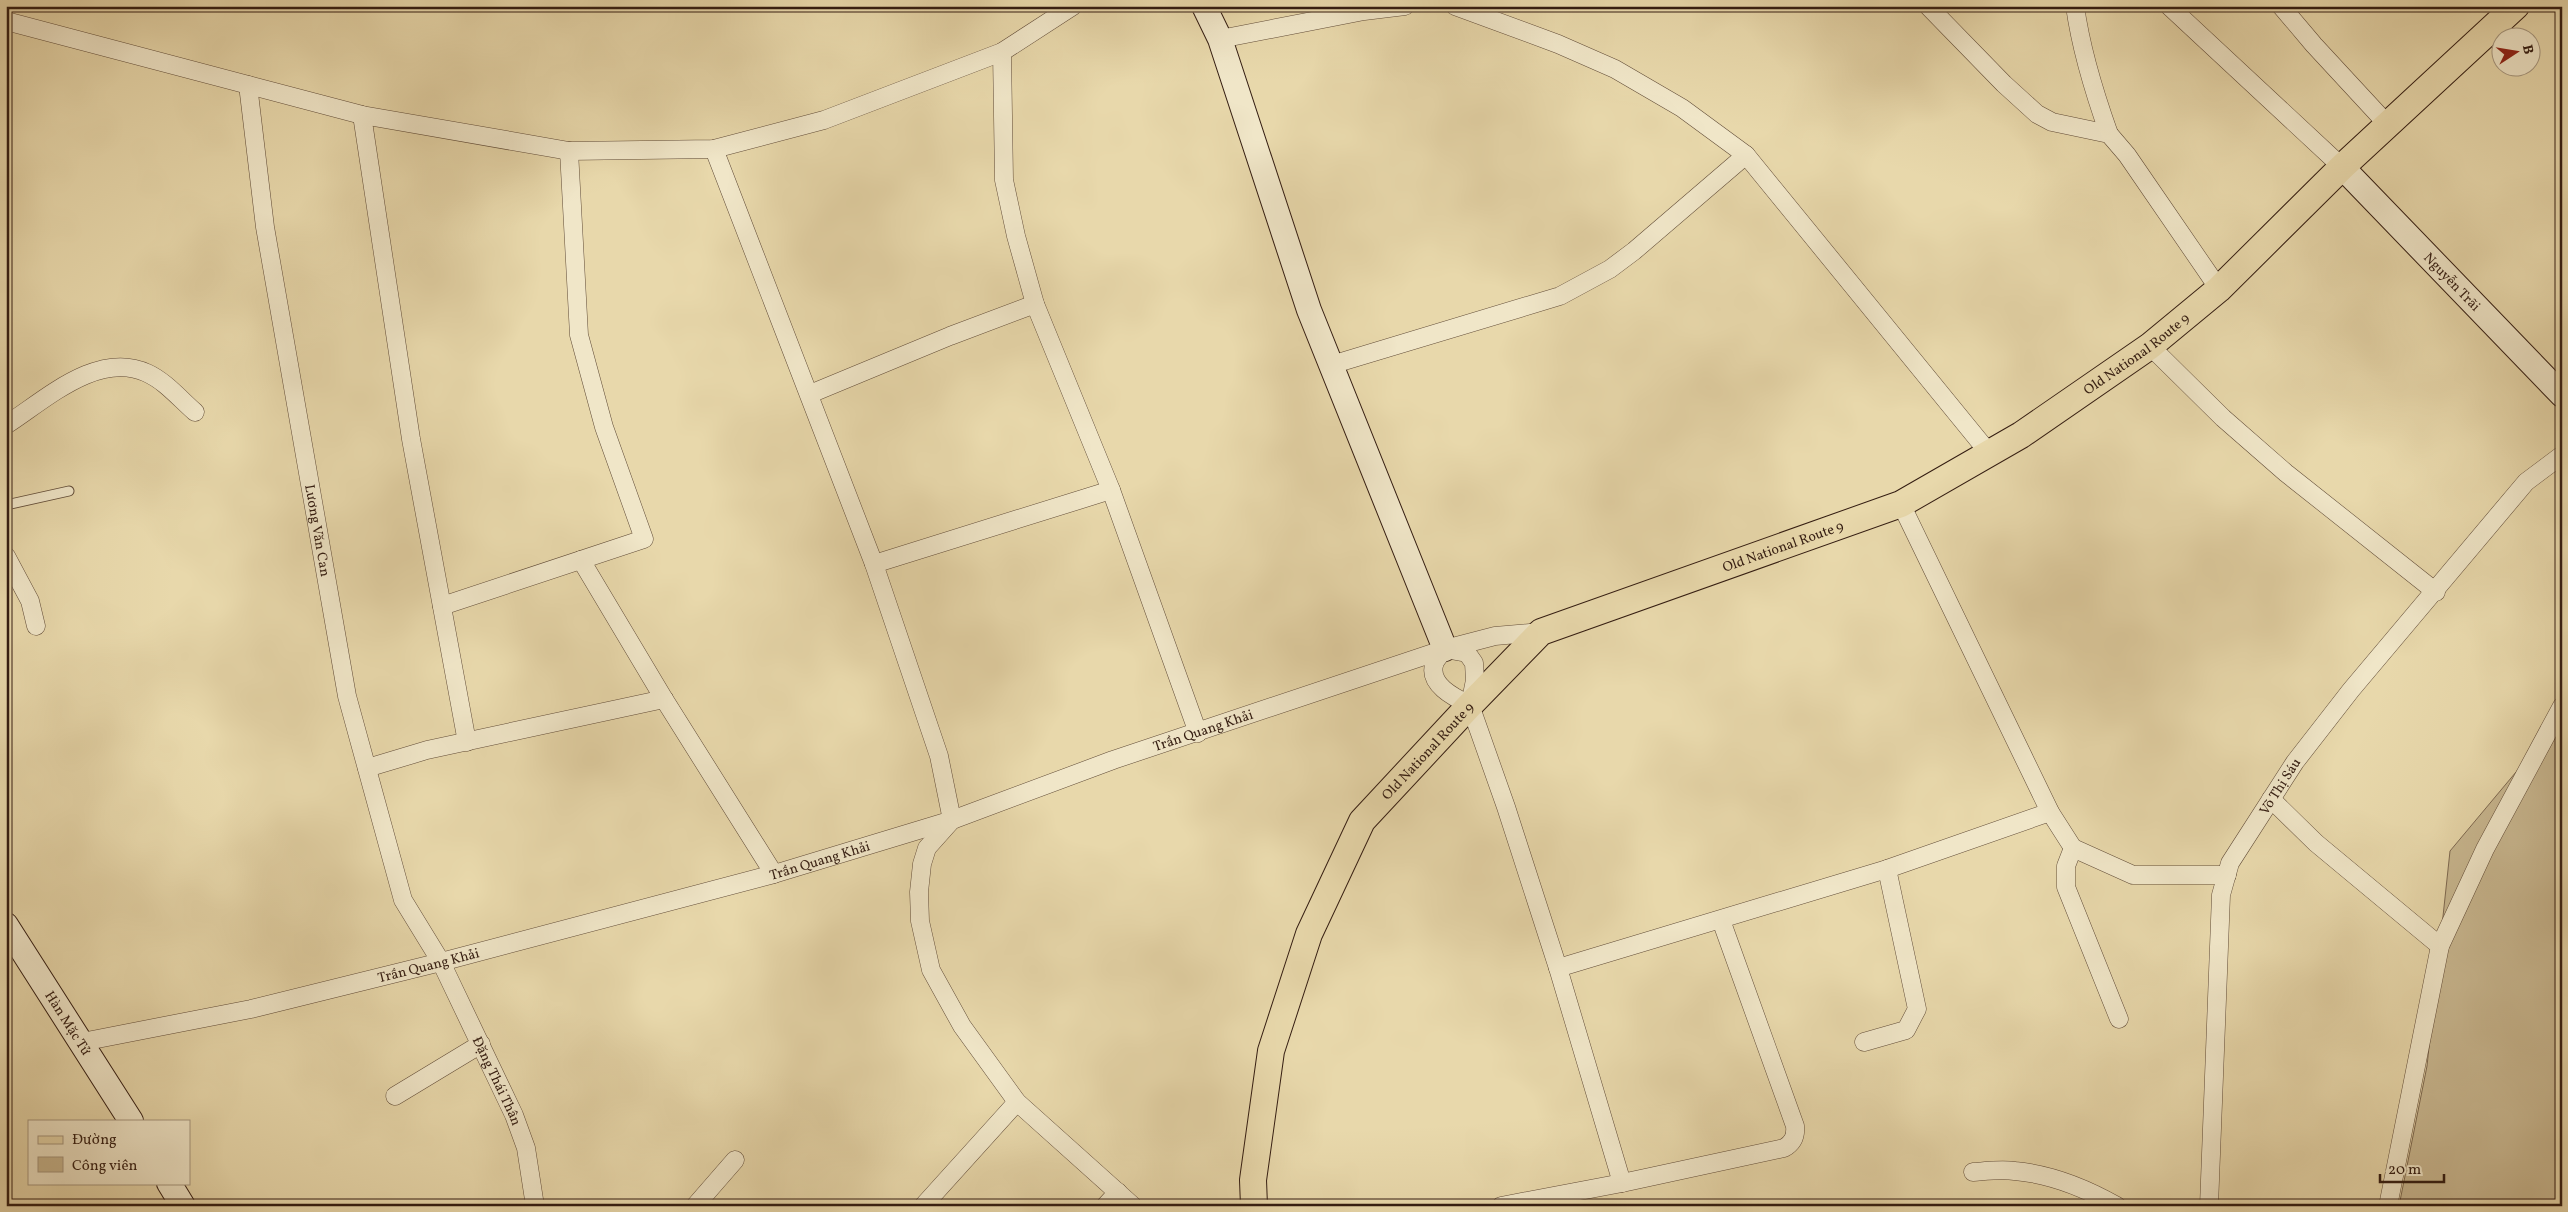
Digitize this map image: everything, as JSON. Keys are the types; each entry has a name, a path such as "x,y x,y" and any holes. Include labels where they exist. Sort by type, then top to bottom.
{"main road":[{"name":"Old National Route 9","path":"1254,1206 1253,1180 1271,1051 1309,934 1362,820 1470,705 1542,632 1901,504 2021,434 2150,346 2219,289 2342,167 2516,6"}],"street":[{"path":"6,21 362,115 569,150 714,149 824,120 1002,52 1073,6"},
{"path":"1204,6 1220,39 1309,310 1446,649"},
{"path":"1220,39 1364,11 1405,6"},
{"path":"1455,6 1558,44 1615,69 1682,108 1746,155 1989,453"},
{"path":"1928,6 2004,84 2037,114 2052,122 2109,134"},
{"path":"2075,6 2079,34 2095,94 2109,134 2127,155 2219,289"},
{"path":"2169,6 2342,167"},
{"path":"2281,6 2314,45 2388,125"},
{"path":"1002,52 1004,180 1016,236 1035,304 1111,490 1198,733"},
{"name":"Lương Văn Can","path":"248,85 264,227 347,696 403,900 441,962"},
{"path":"362,115 411,439 467,742"},
{"path":"714,149 874,564 939,756 952,820 927,848 922,864 919,892 920,920 931,970 962,1026 1017,1102 1133,1206"},
{"path":"442,606 644,539 604,427 579,335 569,150"},
{"path":"1330,365 1560,296 1610,268 1634,251 1746,155"},
{"name":"Nguyễn Trãi","path":"2342,167 2562,394"},
{"path":"810,394 950,336 1035,304"},
{"path":"2150,346 2223,418 2286,473 2436,592"},
{"path":"6,425 73,382 114,366 132,368 148,373 195,412"},
{"name":"Võ Thị Sáu","path":"2209,1206 2221,895 2230,863 2295,762 2351,690 2436,592 2526,482 2562,455"},
{"path":"874,564 1111,490"},
{"path":"1901,504 2050,812 2073,848 2133,875 2227,875"},
{"path":"6,556 30,601 36,626"},
{"path":"582,560 664,699 774,874"},
{"name":"Trần Quang Khải","path":"82,1042 251,1009 441,962 774,874 952,820 1113,760 1446,649 1495,636 1542,632"},
{"path":"1446,649 1467,653 1474,663 1475,680 1470,705 1506,807 1558,968 1622,1183"},
{"path":"1446,649 1435,663 1434,676 1447,694 1470,705"},
{"path":"367,768 467,742 664,699"},
{"path":"2388,1206 2440,946 2485,848 2562,706"},
{"path":"2271,799 2316,843 2440,946"},
{"path":"1558,968 1886,869 2050,812"},
{"path":"2073,848 2066,866 2066,886 2119,1020"},
{"path":"1864,1042 1906,1030 1917,1009 1886,869"},
{"path":"1502,1206 1622,1183 1784,1148 1794,1139 1795,1126 1721,920"},
{"name":"Hàn Mặc Tử","path":"6,925 130,1120"},
{"name":"Đặng Thái Thân","path":"441,962 514,1116 526,1148 535,1206"},
{"path":"395,1096 480,1044"},
{"path":"923,1206 1017,1102"},
{"path":"695,1206 735,1160"},
{"path":"1973,1172 2013,1170 2029,1172 2079,1188 2117,1206"},
{"path":"171,1184 183,1206"},
{"path":"1105,1206 1118,1192"}],"lane":[{"path":"6,505 69,491"}],"green space":[{"path":"2562,717 2562,1206 2399,1206 2427,1066 2450,851"}]}
